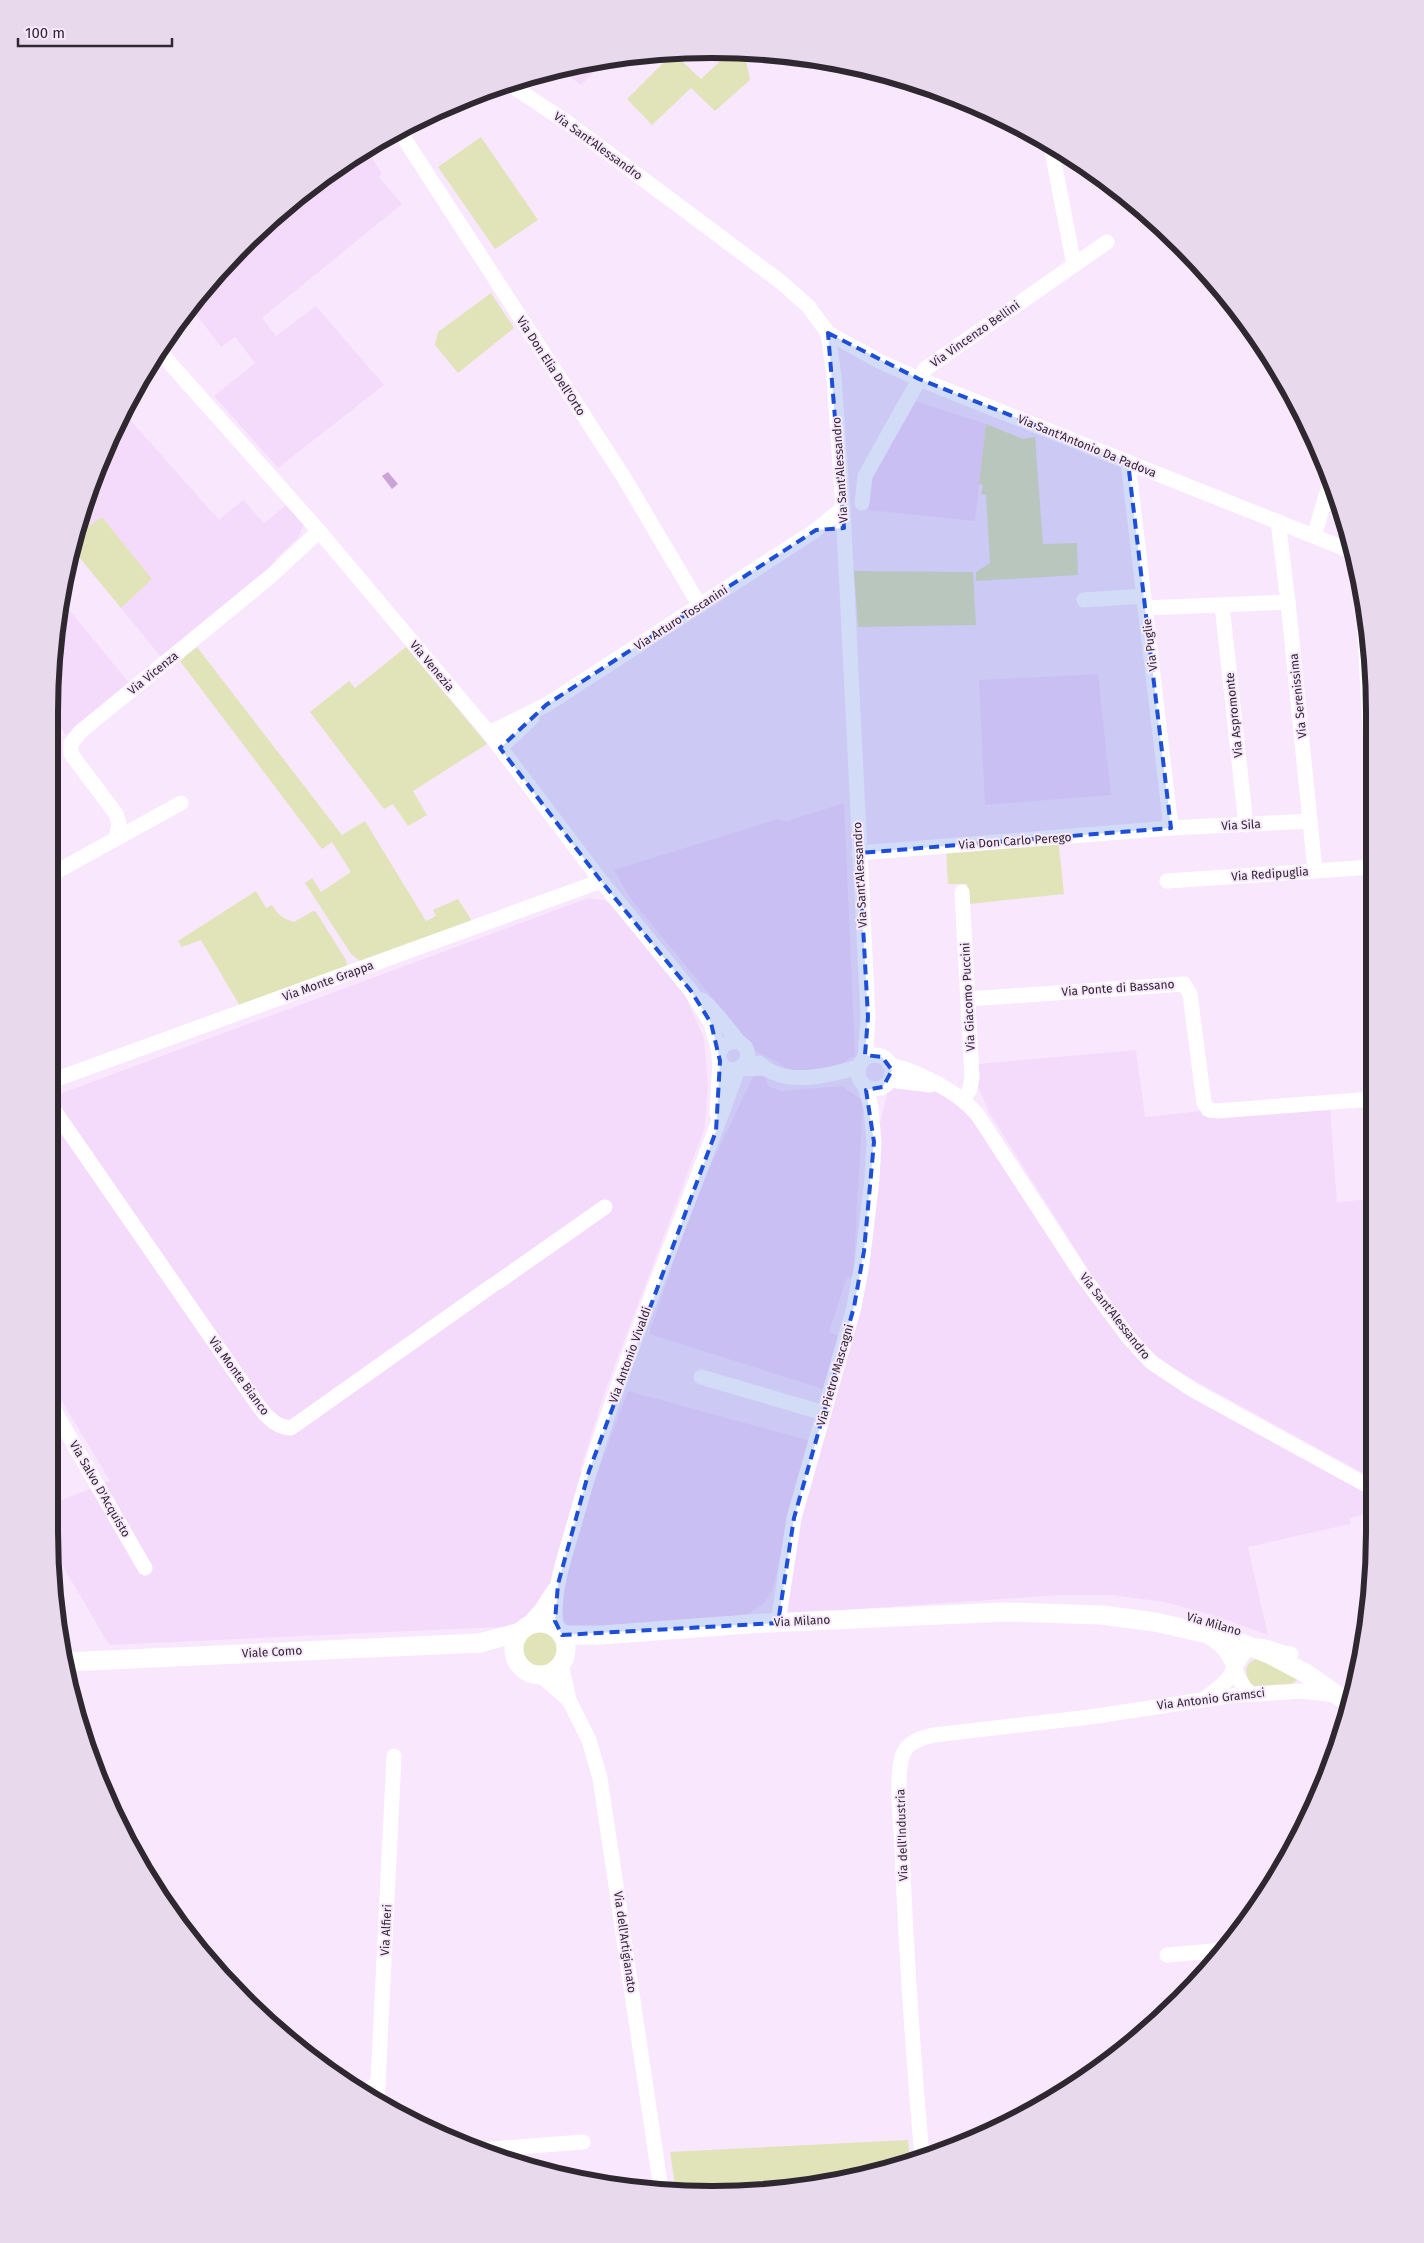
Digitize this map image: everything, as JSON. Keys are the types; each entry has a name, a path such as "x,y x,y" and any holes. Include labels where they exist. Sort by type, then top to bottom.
{"main road":[{"name":"Via Milano","path":"1004,1612 1071,1605 1121,1606 1156,1610 1228,1627 1301,1663 1345,1696"},
{"name":"Via Milano","path":"559,1632 601,1635 778,1622 1004,1612 1058,1612 1111,1616 1197,1630 1226,1637 1301,1663"},
{"path":"480,1643 524,1629 536,1623 547,1624 559,1632 566,1650 561,1664"},
{"path":"524,1629 515,1641 514,1652 523,1668 540,1674 547,1673 601,1635"},
{"path":"480,1643 500,1651 518,1662"},
{"name":"Viale Como","path":"71,1662 480,1643"}],"street":[{"name":"Via Sant'Alessandro","path":"515,88 568,122 781,282 808,306 828,333 834,377 843,508 868,1017 862,1072"},
{"name":"Via Don Elia Dell'Orto","path":"402,136 623,476 700,606"},
{"path":"1052,153 1074,265"},
{"name":"Via Vincenzo Bellini","path":"862,503 865,476 919,379 931,364 1107,242"},
{"name":"Via Sant'Antonio Da Padova","path":"828,333 919,379 1278,521 1346,550"},
{"name":"Via Venezia","path":"163,356 319,531 489,733 601,881 691,990 711,1023 719,1057 716,1131"},
{"name":"Via Puglie","path":"1128,462 1171,828"},
{"path":"1314,536 1327,490"},
{"name":"Via Arturo Toscanini","path":"546,705 816,530 843,508"},
{"name":"Via Serenissima","path":"1278,521 1315,871"},
{"name":"Via Arturo Toscanini","path":"816,530 844,528"},
{"name":"Via Vicenza","path":"116,839 119,824 116,814 71,754 71,744 80,732 271,576 319,531"},
{"path":"1084,600 1222,604 1288,602"},
{"name":"Via Aspromonte","path":"1222,604 1246,825"},
{"path":"489,733 546,705"},
{"path":"500,748 546,705"},
{"path":"58,871 181,803"},
{"name":"Via Sila","path":"1171,828 1310,821"},
{"name":"Via Don Carlo Perego","path":"859,853 1171,828"},
{"name":"Via Redipuglia","path":"1167,881 1366,867"},
{"name":"Via Monte Grappa","path":"58,1079 601,881"},
{"name":"Via Giacomo Puccini","path":"957,1096 970,1089 972,1078 962,892"},
{"name":"Via Ponte di Bassano","path":"968,999 1184,984 1190,994 1204,1103 1209,1110 1217,1111 1366,1099"},
{"name":"Via Venezia","path":"691,990 718,1013 742,1045 765,1068"},
{"name":"Via Sant'Alessandro","path":"868,1017 886,1072 912,1072 957,1096 977,1114 1091,1288 1132,1342 1151,1362 1172,1378 1202,1395 1366,1484"},
{"path":"738,1069 745,1064 748,1057 742,1045 730,1041 723,1045 719,1057 724,1067 731,1070 765,1068 794,1077 862,1072 874,1056 886,1072 874,1089 862,1072"},
{"name":"Via Antonio Vivaldi","path":"558,1584 589,1470 659,1275 716,1131 738,1069"},
{"name":"Via Pietro Mascagni","path":"862,1072 873,1125"},
{"name":"Via Pietro Mascagni","path":"778,1622 792,1527 860,1280 872,1179 873,1125 886,1072"},
{"name":"Via Monte Bianco","path":"58,1116 244,1385 272,1422 281,1427 291,1428 605,1207"},
{"path":"701,1377 824,1412"},
{"name":"Via Salvo D'Acquisto","path":"58,1417 145,1568"},
{"path":"524,1629 542,1609 558,1584"},
{"path":"558,1584 554,1608 559,1632"},
{"path":"1197,1630 1223,1647 1236,1668 1243,1686 1250,1694"},
{"path":"1206,1698 1224,1683 1236,1668 1244,1653 1252,1647 1262,1646 1301,1663 1288,1691"},
{"name":"Via dell'Artigianato","path":"561,1664 570,1700 589,1740 600,1778 660,2183"},
{"name":"Via dell'Artigianato","path":"540,1674 570,1700"},
{"name":"Via Antonio Gramsci","path":"1134,1710 1206,1698 1288,1691 1345,1696"},
{"name":"Via dell'Industria","path":"922,2151 903,1865 900,1769 903,1752 912,1742 934,1735 1134,1710"},
{"name":"Via Alfieri","path":"378,2094 394,1756"},
{"path":"1167,1955 1214,1951"},
{"path":"370,2088 379,2083"},
{"path":"496,2149 583,2142"}],"highlighted area":[{"path":"828,333 919,379 1128,462 1171,828 859,853 868,1017 865,1055 882,1057 892,1070 883,1087 866,1090 874,1142 864,1251 854,1307 794,1518 778,1623 562,1635 555,1621 558,1584 589,1471 716,1131 720,1061 711,1023 691,991 601,881 500,748 546,705 816,530 844,528"}],"shaded area":[{"path":"598,68 581,85 567,74"},
{"path":"370,154 382,174 379,177 402,204 262,318 276,336 316,306 384,385 278,468 214,396 255,363 235,337 221,347 194,312 220,280 280,220 348,168"},
{"path":"916,401 986,424 975,521 868,510 869,477"},
{"path":"128,417 219,520 243,500 264,523 286,505 304,524 298,538 275,559 276,568 164,661 121,608 152,579 102,517 84,530 107,462"},
{"path":"388,472 398,484 392,489 382,476"},
{"path":"66,606 130,684 66,735 58,725 58,712 59,669"},
{"path":"1098,674 1111,795 985,805 979,680"},
{"path":"844,803 855,1055 837,1067 792,1071 756,1051 630,898 614,870 778,819 787,821"},
{"path":"588,898 603,900 613,905 685,995 704,1038 708,1085 705,1127 604,1394 580,1471 596,1477 628,1391 811,1441 791,1505 773,1589 763,1604 744,1617 577,1631 567,1625 561,1616 540,1612 522,1619 511,1626 499,1627 111,1645 106,1640 59,1559 58,1501 110,1481 58,1395 58,1095"},
{"path":"1136,1050 1145,1117 1201,1111 1202,1116 1330,1106 1337,1202 1366,1199 1366,1475 1170,1367 1145,1346 1100,1288 990,1114 978,1087 977,1064"},
{"path":"761,1075 766,1079 768,1086 781,1091 842,1086 863,1101 853,1278 847,1277 829,1332 839,1336 823,1389 649,1334 697,1194 753,1077"},
{"path":"893,1085 927,1089 949,1098 973,1118 1138,1356 1166,1381 1197,1400 1366,1491 1366,1514 1350,1518 1350,1524 1248,1547 1268,1635 1213,1615 1164,1602 1112,1595 1061,1595 786,1614 795,1530 829,1414 879,1127 888,1090"}],"green space":[{"path":"723,58 746,59 750,80 715,111 691,88 652,125 627,99 667,59 679,59 701,79"},
{"path":"481,137 538,220 495,249 438,167"},
{"path":"491,293 514,328 458,373 435,345 438,332"},
{"path":"986,424 1023,439 1035,437 1043,544 1077,543 1078,575 976,581 976,572 990,563 986,495 981,494 983,485 979,484"},
{"path":"102,517 152,579 121,608 77,555 84,530"},
{"path":"854,571 973,572 976,625 858,627"},
{"path":"197,647 342,835 365,821 426,921 436,916 433,910 458,899 472,921 361,962 351,954 305,883 312,878 321,892 351,872 332,842 322,849 180,661"},
{"path":"406,647 487,744 413,791 427,815 408,826 393,804 384,809 310,712 349,681 355,688"},
{"path":"1058,838 1064,894 969,904 967,884 948,884 946,848"},
{"path":"256,891 266,908 272,905 281,916 290,921 294,922 313,911 316,912 346,960 347,965 343,969 240,1006 201,940 182,947 178,941"},
{"path":"536,1628 544,1628 555,1634 561,1649 555,1664 544,1670 536,1670 525,1664 519,1653 519,1645 525,1634"},
{"path":"1258,1658 1297,1678 1297,1680 1291,1684 1252,1686 1247,1677 1246,1669 1253,1660"},
{"path":"908,2140 909,2155 840,2173 797,2180 712,2186 675,2184 670,2152"}]}
